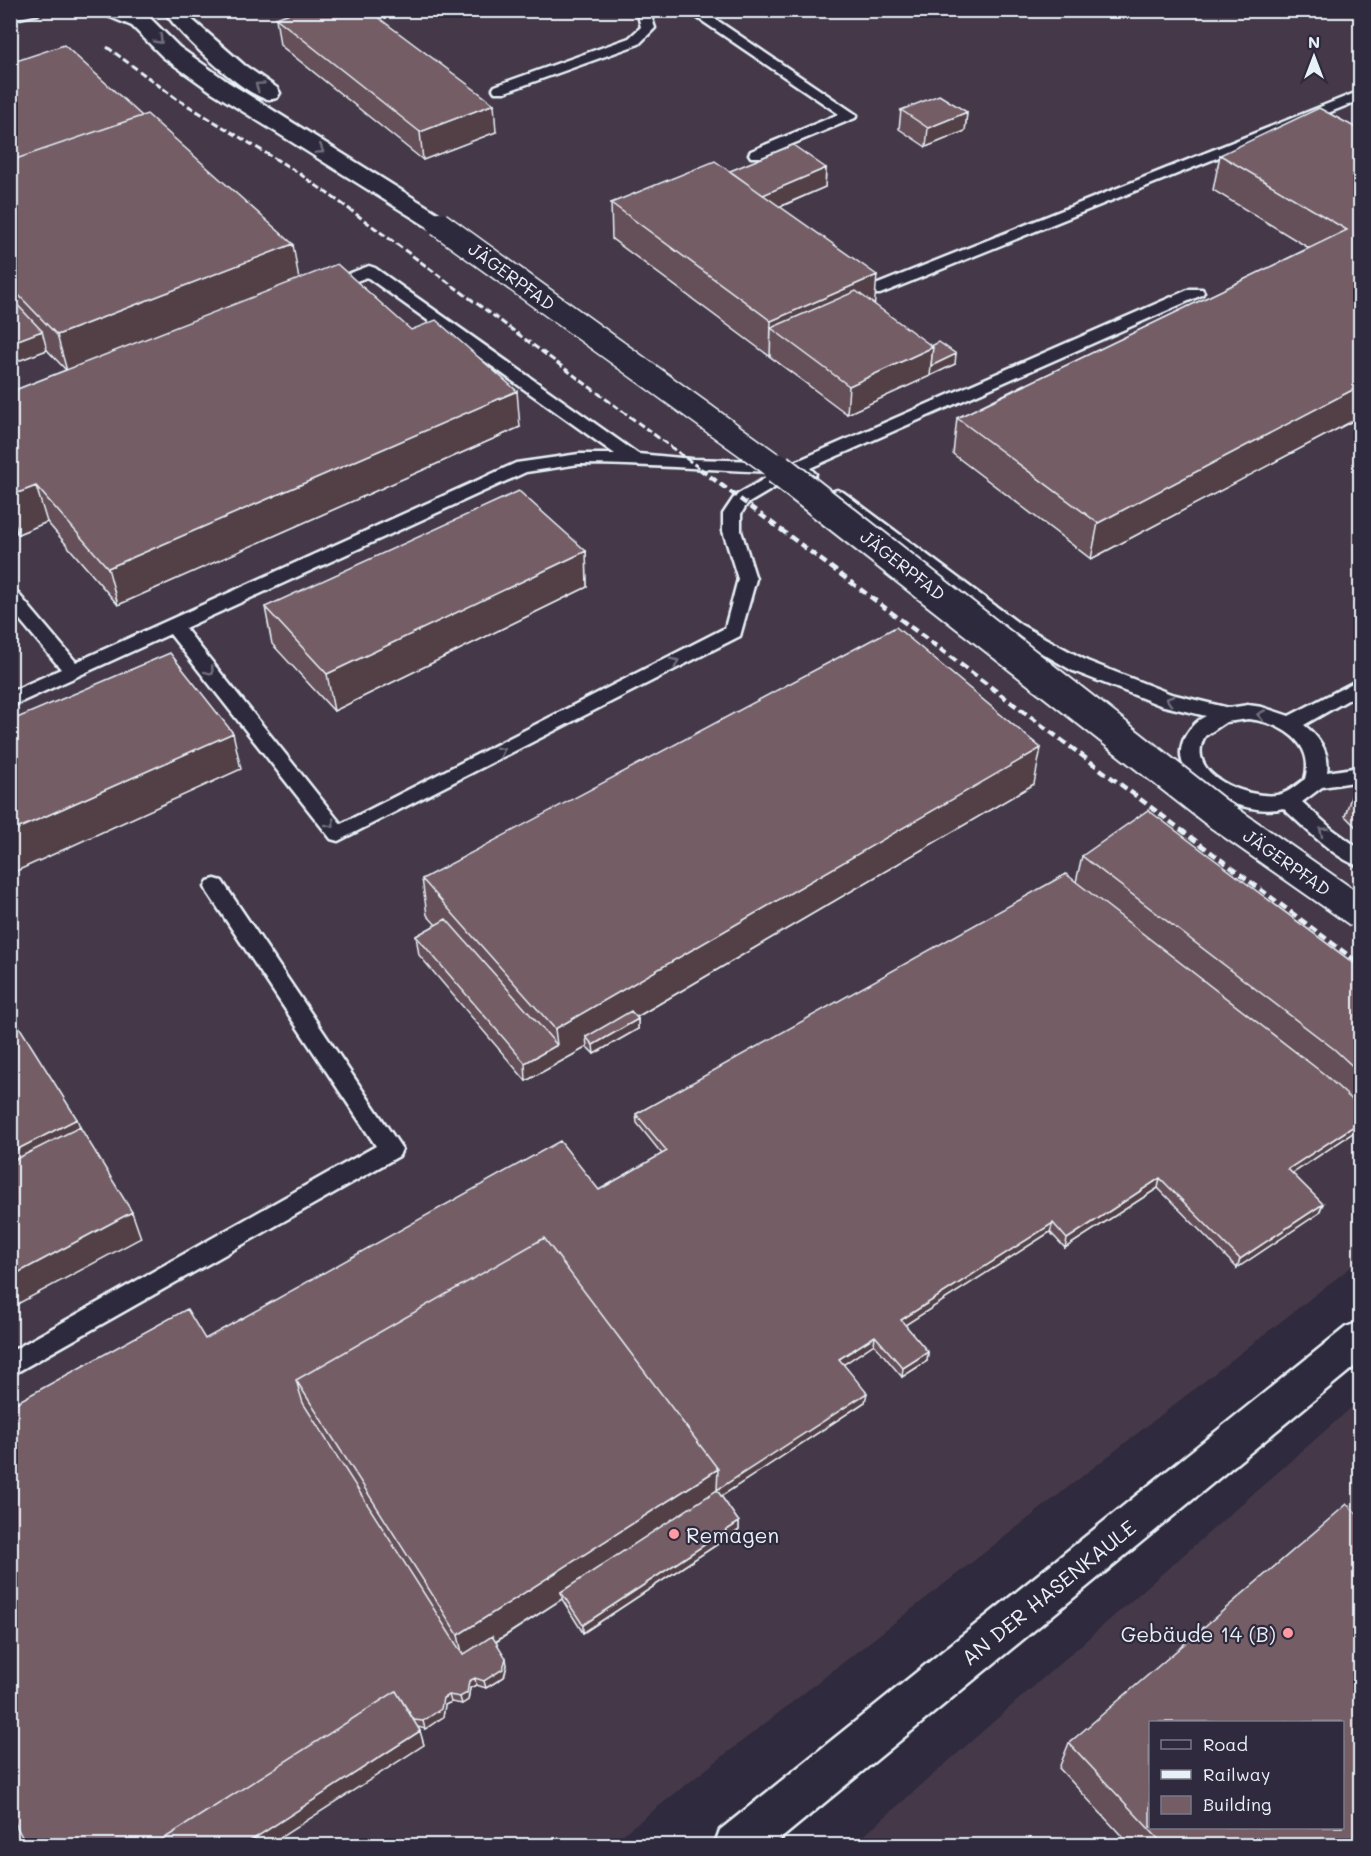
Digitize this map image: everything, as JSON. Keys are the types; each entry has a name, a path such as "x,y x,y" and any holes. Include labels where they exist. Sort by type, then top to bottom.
{"main road":[{"path":"10,14 31,10"},
{"name":"JÄGERPFAD","path":"110,10 140,21 171,52 220,87 439,224 755,451 1217,813 1360,913"},
{"name":"JÄGERPFAD","path":"174,10 180,20 236,70 356,155 439,224"},
{"name":"AN DER HASENKAULE","path":"736,1845 1360,1339"}],"lane":[{"path":"433,10 452,14 461,10"},
{"path":"500,89 634,41 648,28 645,14 641,10"},
{"path":"692,10 850,115 756,154"},
{"path":"874,291 1360,95"},
{"path":"313,292 369,271 634,459"},
{"path":"173,625 338,834 733,632 747,579 732,531 732,514 741,500 797,467 1196,292"},
{"path":"10,700 522,467 579,459 634,459 692,464 797,467 1014,629 1080,666 1167,700 1227,714"},
{"path":"10,595 73,671"},
{"path":"1290,724 1360,684"},
{"path":"1248,712 1270,716 1290,724 1306,737 1317,752 1319,768 1314,782 1304,793 1287,800 1268,803 1248,801 1228,795 1211,785 1198,773 1191,758 1191,744 1196,732 1209,721 1227,714 1248,712"},
{"path":"1314,782 1360,774"},
{"path":"1287,800 1325,834 1360,859"},
{"path":"10,1365 391,1149 215,887"}],"shaded area":[{"path":"11,11 1360,11 1360,1260 609,1845 11,1846"},
{"path":"1360,1400 1360,1845 853,1845"}],"building":[{"path":"298,10 368,10 494,104 420,132 276,18"},
{"path":"64,45 142,116 10,161 10,63"},
{"path":"939,95 967,112 928,128 901,110"},
{"path":"1319,108 1360,130 1360,386 1098,523 957,418 1347,230 1220,155"},
{"path":"147,114 293,244 57,335 10,286 10,161"},
{"path":"793,145 826,168 763,195 730,171"},
{"path":"715,161 877,275 771,321 611,203"},
{"path":"337,264 411,330 436,320 517,391 108,568 36,486 10,496 10,392"},
{"path":"856,291 933,347 849,386 771,328"},
{"path":"10,297 42,331 10,343"},
{"path":"939,342 956,354 931,366 933,347 931,346"},
{"path":"1025,384 1026,385 979,407"},
{"path":"519,491 586,551 327,674 265,607"},
{"path":"896,627 1041,748 555,1029 422,879"},
{"path":"170,653 233,733 10,832 10,721"},
{"path":"1360,783 1360,805 1352,796 1354,787"},
{"path":"1148,810 1360,968 1360,1073 1334,1049 1082,856"},
{"path":"1066,874 1324,1074 1360,1107 1360,1122 1288,1169 1323,1204 1240,1259 1160,1178 1067,1239 1053,1223 901,1320 928,1352 903,1368 875,1336 839,1359 867,1393 717,1490 718,1469 544,1238 296,1380 303,1403 463,1655 492,1636 506,1658 503,1669 484,1681 475,1678 469,1681 467,1693 460,1697 449,1695 443,1698 441,1709 423,1721 414,1720 396,1691 154,1845 26,1845 10,1813 10,1406 187,1309 205,1339 560,1141 599,1190 667,1151 636,1114"},
{"path":"446,919 557,1045 525,1063 416,936"},
{"path":"631,1011 638,1019 593,1045 586,1037"},
{"path":"10,1012 77,1119 10,1153"},
{"path":"80,1127 132,1212 10,1277 10,1162"},
{"path":"544,1238 718,1469 458,1635 296,1380"},
{"path":"717,1490 739,1522 583,1625 561,1592"},
{"name":"Gebäude 14 (B)","path":"1347,1504 1358,1515 1360,1513 1360,1845 1164,1845 1149,1829 1344,1829 1344,1721 1149,1721 1149,1829 1069,1743"},
{"path":"396,1691 420,1731 244,1845 154,1845"}],"railway":[{"path":"107,47 177,99 297,172 341,203 702,470"},
{"path":"700,469 1360,964"}],"place":[{"name":"Remagen","path":"674,1534"},
{"name":"Gebäude 14 (B)","path":"1288,1633"}]}
